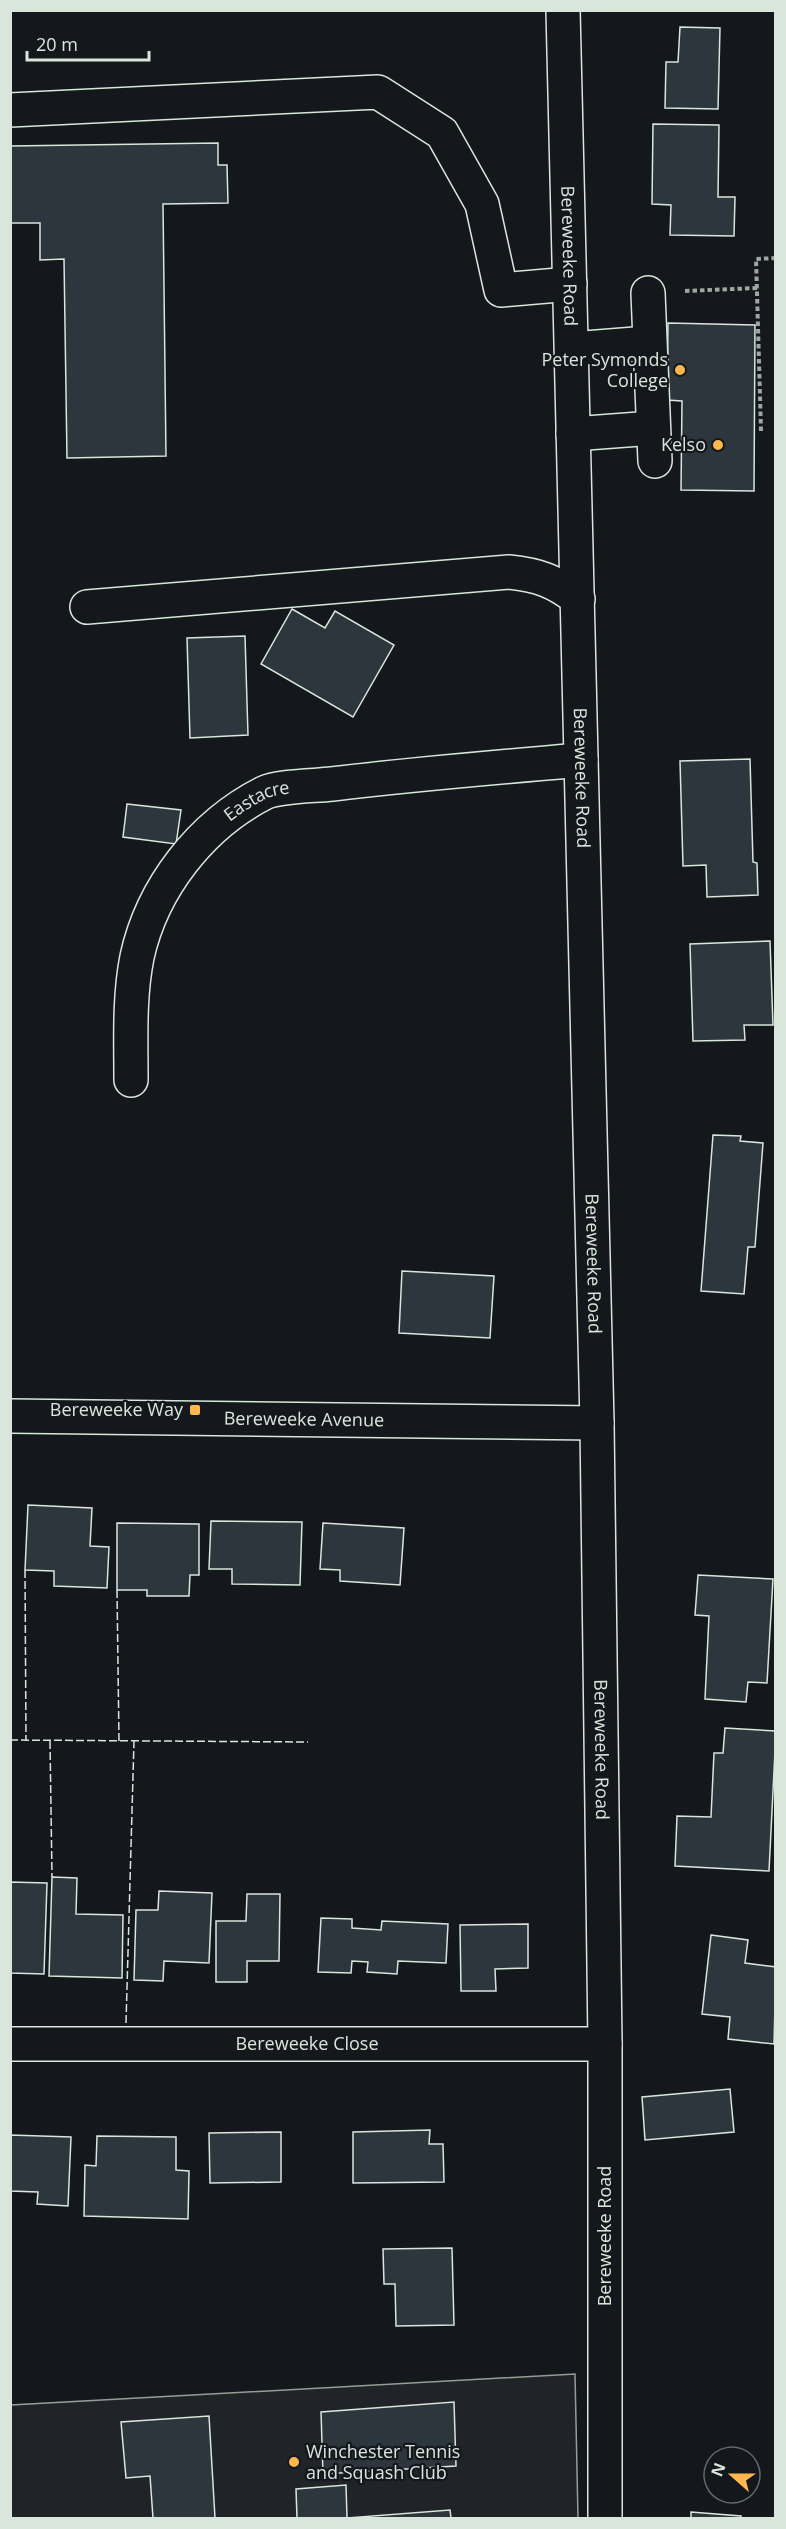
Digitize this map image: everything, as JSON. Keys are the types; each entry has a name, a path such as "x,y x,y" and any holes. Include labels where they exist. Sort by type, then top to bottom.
{"main road":[{"name":"Bereweeke Road","path":"563,10 597,1423 605,2044 605,2518"},
{"path":"10,110 378,92 442,133 482,204 501,290 570,284"},
{"path":"648,293 648,343 655,461"},
{"path":"572,349 648,343"},
{"path":"573,434 653,428"},
{"path":"87,607 509,572 545,577 558,583 578,598"},
{"name":"Eastacre","path":"131,1080 131,1002 137,957 151,910 182,861 218,822 266,792 416,774 581,760"},
{"name":"Bereweeke Avenue","path":"10,1416 597,1423"},
{"name":"Bereweeke Close","path":"10,2044 605,2044"}],"path":[{"path":"761,431 756,259 776,258"},
{"path":"648,293 757,288"}],"shaded area":[{"name":"Winchester Tennis and Squash Club","path":"575,2374 578,2518 11,2518 11,2405"}],"building":[{"path":"680,27 720,28 718,109 665,108 666,62 678,62"},
{"path":"653,124 719,125 718,197 735,197 734,236 670,235 671,205 652,204"},
{"path":"218,143 218,165 227,165 228,203 163,204 166,456 67,458 64,259 40,260 40,223 10,223 10,146"},
{"name":"Kelso","path":"668,323 755,325 754,491 681,490 682,401 667,400"},
{"path":"292,609 325,628 335,611 394,645 353,717 261,664"},
{"path":"245,636 248,735 190,738 187,638"},
{"path":"750,759 753,862 757,863 758,895 707,897 706,865 683,866 680,761"},
{"path":"127,804 181,810 176,844 123,837"},
{"path":"770,941 773,1025 744,1025 745,1040 693,1041 690,944"},
{"path":"713,1135 741,1136 740,1141 763,1143 755,1247 748,1247 744,1294 701,1291"},
{"path":"402,1271 494,1276 490,1338 399,1333"},
{"path":"28,1505 92,1508 90,1546 109,1547 107,1588 54,1586 54,1571 25,1570"},
{"path":"211,1521 302,1522 300,1585 232,1584 232,1569 209,1569"},
{"path":"117,1523 199,1524 199,1575 190,1575 189,1596 147,1596 147,1590 117,1590"},
{"path":"323,1523 404,1528 400,1585 340,1581 340,1570 320,1569"},
{"path":"698,1575 773,1579 767,1683 748,1682 746,1702 705,1699 709,1616 695,1615"},
{"path":"725,1728 776,1731 769,1871 675,1866 677,1816 711,1817 714,1753 723,1753"},
{"path":"52,1877 77,1878 76,1914 123,1915 122,1978 49,1976"},
{"path":"10,1882 47,1883 44,1974 10,1973"},
{"path":"159,1891 212,1893 209,1963 164,1961 163,1981 134,1980 136,1910 158,1910"},
{"path":"247,1894 280,1894 279,1961 247,1961 247,1982 216,1982 216,1921 246,1921"},
{"path":"321,1918 352,1919 352,1928 381,1930 382,1921 448,1924 446,1963 398,1961 397,1974 367,1972 368,1962 352,1961 351,1973 318,1972"},
{"path":"528,1924 528,1968 495,1969 496,1991 461,1991 460,1925"},
{"path":"711,1935 748,1940 745,1963 776,1967 774,2044 728,2039 730,2017 702,2014"},
{"path":"730,2089 734,2132 645,2140 642,2097"},
{"path":"430,2130 429,2144 443,2144 444,2182 353,2183 353,2132"},
{"path":"281,2132 281,2182 210,2183 209,2133"},
{"path":"10,2135 71,2137 68,2206 37,2204 38,2192 10,2191"},
{"path":"97,2136 176,2137 176,2170 189,2171 188,2219 84,2216 85,2165 96,2166"},
{"path":"452,2248 454,2325 396,2326 395,2284 384,2284 383,2249"},
{"path":"454,2402 456,2466 323,2474 321,2412"},
{"path":"209,2416 215,2518 153,2518 150,2476 126,2478 121,2422"},
{"path":"346,2485 347,2518 297,2518 296,2489"},
{"path":"450,2510 451,2518 347,2518"},
{"path":"691,2512 741,2516 741,2518 691,2518"}],"fence":[{"path":"25,1570 26,1741"},
{"path":"117,1590 119,1741"},
{"path":"10,1740 308,1742"},
{"path":"50,1741 52,1877"},
{"path":"126,2023 134,1741"}],"place":[{"name":"Peter Symonds College","path":"680,370"},
{"name":"Kelso","path":"718,445"},
{"name":"Bereweeke Way","path":"195,1410"},
{"name":"Winchester Tennis and Squash Club","path":"294,2462"}]}
